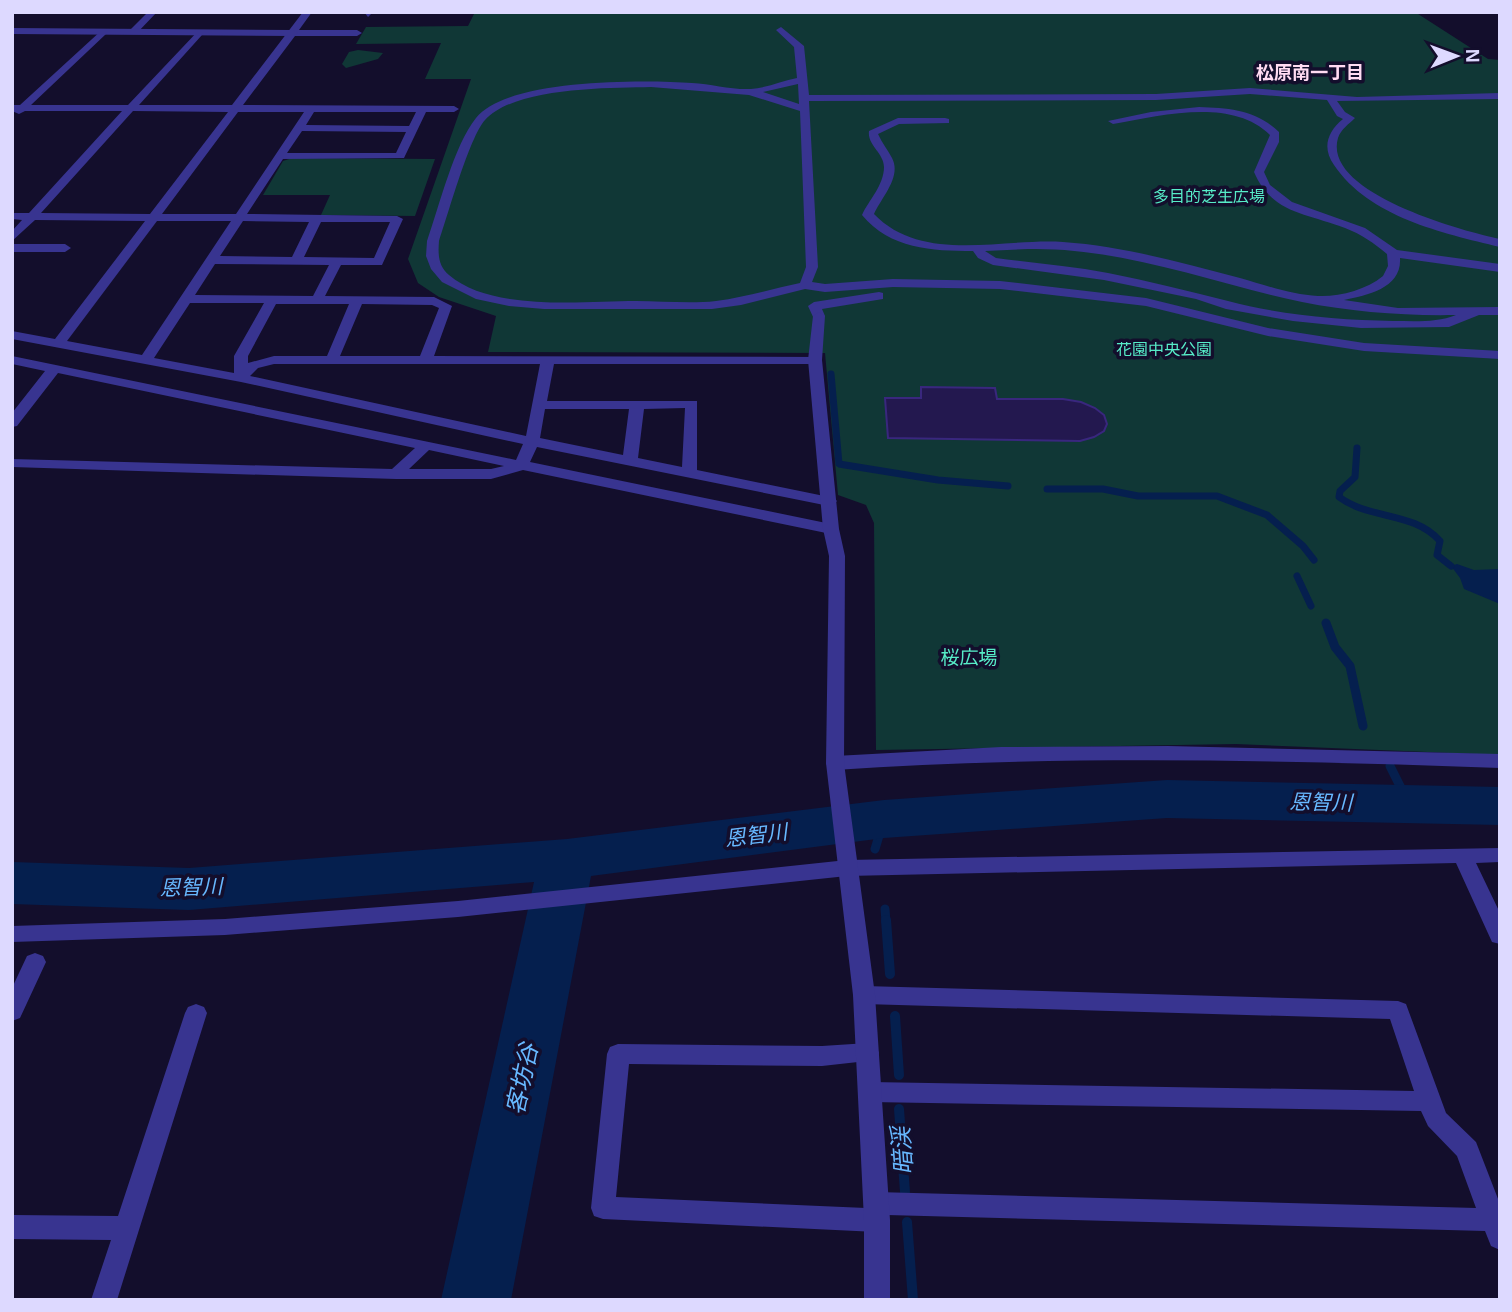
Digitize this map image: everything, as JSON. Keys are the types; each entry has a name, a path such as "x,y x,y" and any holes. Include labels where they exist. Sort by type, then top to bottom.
{"street":[{"path":"133,32 153,12"},
{"path":"58,344 308,12"},
{"path":"781,30 799,46 812,267 805,285"},
{"path":"12,31 358,33"},
{"path":"12,118 18,108 103,32"},
{"path":"12,238 200,33"},
{"path":"645,77 658,81"},
{"path":"612,82 624,78"},
{"path":"975,104 750,92 658,81 612,82 528,94 506,102 479,119 433,241 432,256 437,269 446,279 480,296 544,305 712,306 805,285 825,288 894,283 1000,285 1146,302 1268,332 1364,348 1500,355"},
{"path":"750,92 803,94 1231,88"},
{"path":"1065,104 1250,91 1357,100 1500,96"},
{"path":"883,98 1156,97"},
{"path":"1330,98 1342,114 1350,118 1334,134 1331,143 1337,163 1349,178 1385,204 1412,216 1500,243"},
{"path":"18,108 454,110"},
{"path":"145,361 311,109"},
{"path":"281,156 400,156 422,110"},
{"path":"1113,121 1213,110 1261,121 1275,134 1274,142 1259,172 1267,190 1300,210 1361,230 1393,253 1500,268"},
{"path":"946,121 907,119 881,126 873,133 874,139 889,161 889,170 868,215 875,226 909,243 939,247 1050,245 1110,252 1349,307 1398,312 1500,311"},
{"path":"300,128 413,129"},
{"path":"12,216 397,219 379,262 213,260"},
{"path":"296,261 317,218"},
{"path":"976,247 982,255 993,261 1104,276 1199,296 1226,305"},
{"path":"12,248 65,248"},
{"path":"1321,300 1359,293 1388,280 1394,271 1393,253"},
{"path":"317,300 337,261"},
{"path":"877,1300 876,1212 864,995 836,769 838,556 831,529 815,360 819,316 814,306 845,299 997,288 1014,281 1088,285 1293,317 1385,324 1449,323 1475,312"},
{"path":"187,299 433,301 446,306 426,359"},
{"path":"241,378 241,356 272,300"},
{"path":"332,360 357,301"},
{"path":"12,335 241,378 532,442 829,501"},
{"path":"521,466 532,442 548,359"},
{"path":"12,360 831,529"},
{"path":"241,378 253,365 274,360 815,360"},
{"path":"12,424 54,369"},
{"path":"540,405 692,404 689,472"},
{"path":"630,461 637,405"},
{"path":"396,474 425,446"},
{"path":"12,463 396,474 491,474 521,466"},
{"path":"836,769 1003,753 1250,751 1500,761"},
{"path":"1462,855 1500,936"},
{"path":"12,934 225,927 539,901 814,873 847,862 1500,855"},
{"path":"12,1012 35,962"},
{"path":"864,995 1398,1010 1436,1119 1467,1150 1496,1229 876,1212 603,1208 618,1054 822,1056 868,1053"},
{"path":"104,1300 196,1013"},
{"path":"870,1092 1430,1101"},
{"path":"12,1227 128,1228"}],"green space":[{"name":"花園中央公園","path":"475,12 1415,12 1488,59 1500,60 1500,755 1236,744 876,750 874,523 866,505 838,495 825,353 488,352 496,316 439,297 418,283 408,259 471,79 425,79 441,43 356,44 366,27 468,26"},
{"path":"358,50 383,53 378,59 346,68 342,64 349,52"},
{"path":"292,158 435,159 415,216 321,215 330,195 263,195 283,161"}],"water":[{"path":"1457,564 1474,570 1500,569 1500,604 1464,589 1451,566"}],"building":[{"path":"921,387 995,388 997,399 1063,399 1081,402 1104,415 1107,424 1104,431 1080,441 888,438 885,398 921,398"}],"waterway":[{"path":"831,374 839,464 938,480 1008,486"},
{"path":"1357,448 1355,477 1340,491 1339,497 1364,509 1404,520 1429,531 1440,541 1437,555 1451,566"},
{"path":"1047,489 1103,489 1138,496 1217,496 1267,515 1303,546 1314,560"},
{"path":"1297,576 1311,606"},
{"path":"1326,623 1335,647 1350,666 1363,726"},
{"path":"1390,766 1408,802"},
{"name":"恩智川","path":"567,859 884,819 1167,799 1500,806"},
{"name":"暗渓","path":"875,849 884,819"},
{"name":"恩智川","path":"12,883 189,889 567,859"},
{"name":"客坊谷","path":"476,1300 567,859"},
{"name":"暗渓","path":"885,909 886,922"},
{"name":"暗渓","path":"886,920 890,974"},
{"name":"暗渓","path":"895,1016 899,1075"},
{"name":"暗渓","path":"899,1109 905,1192"},
{"name":"暗渓","path":"907,1222 913,1300"}],"district":[{"name":"松原南一丁目","path":"1310,73"}],"park label":[{"name":"多目的芝生広場","path":"1209,196"},
{"name":"桜広場","path":"969,657"}]}
